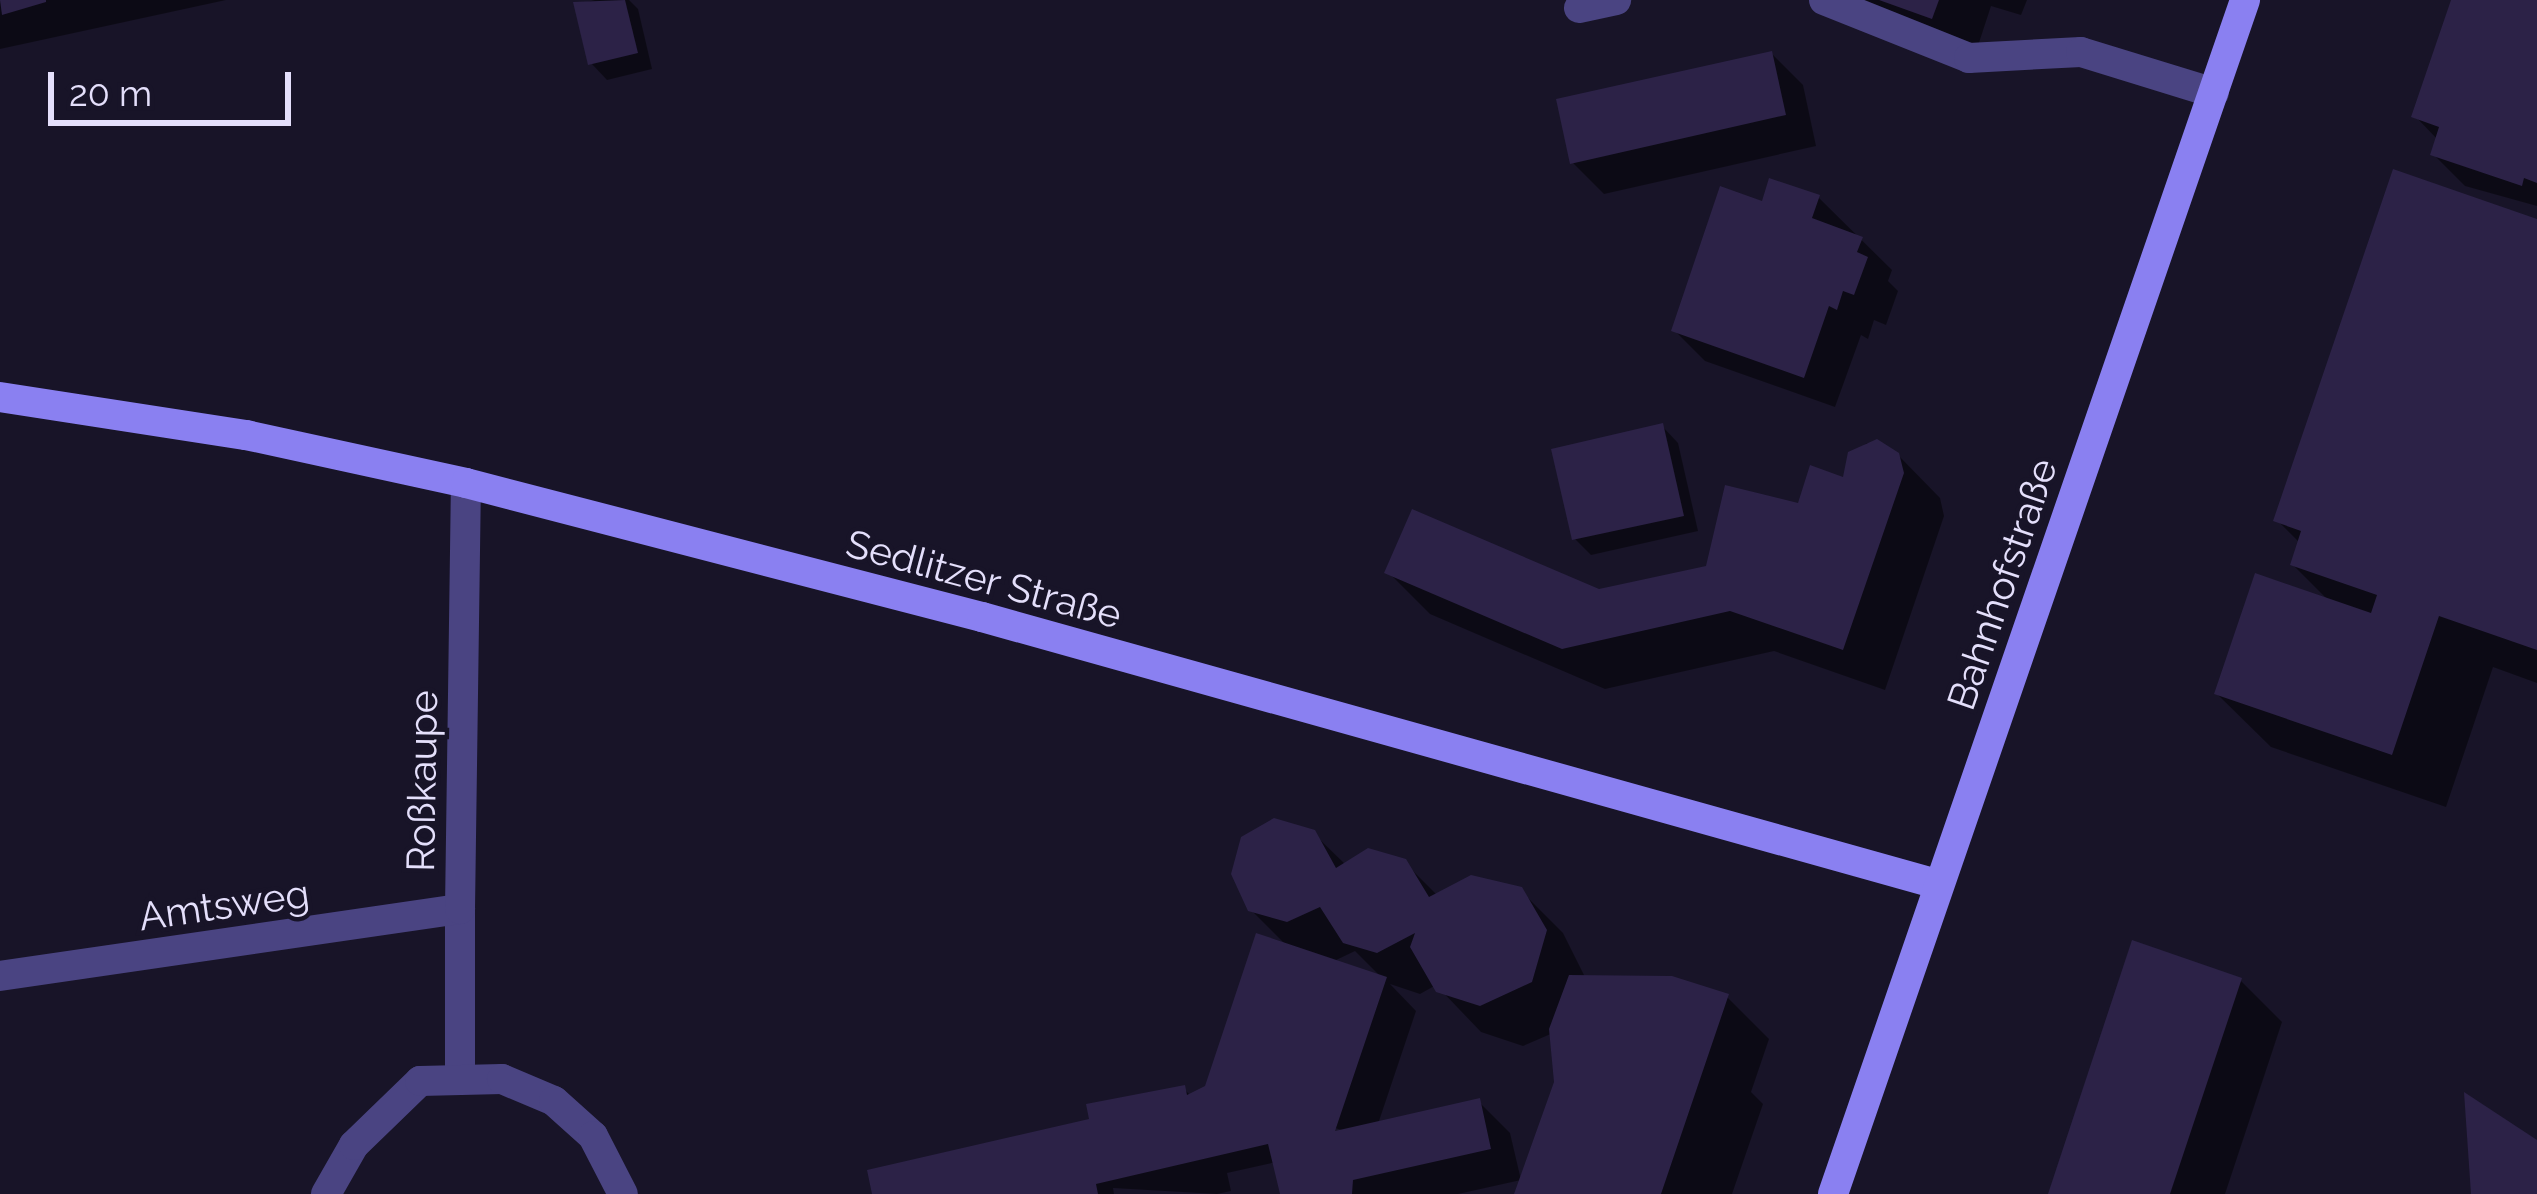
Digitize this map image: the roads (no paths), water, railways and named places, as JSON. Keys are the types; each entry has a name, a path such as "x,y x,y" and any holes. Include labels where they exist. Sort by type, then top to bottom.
{"main road":[{"name":"Bahnhofstraße","path":"1833,1194 2245,0"},
{"name":"Sedlitzer Straße","path":"0,398 246,435 466,483 982,617 1937,884"}],"street":[{"path":"1579,8 1616,0"},
{"path":"1824,0 1969,58 2081,52 2214,93"},
{"name":"Roßkaupe","path":"460,1080 466,483"},
{"name":"Amtsweg","path":"0,976 460,909"},
{"path":"326,1194 385,1110 420,1082 502,1079 554,1101 593,1136 623,1194"}]}
